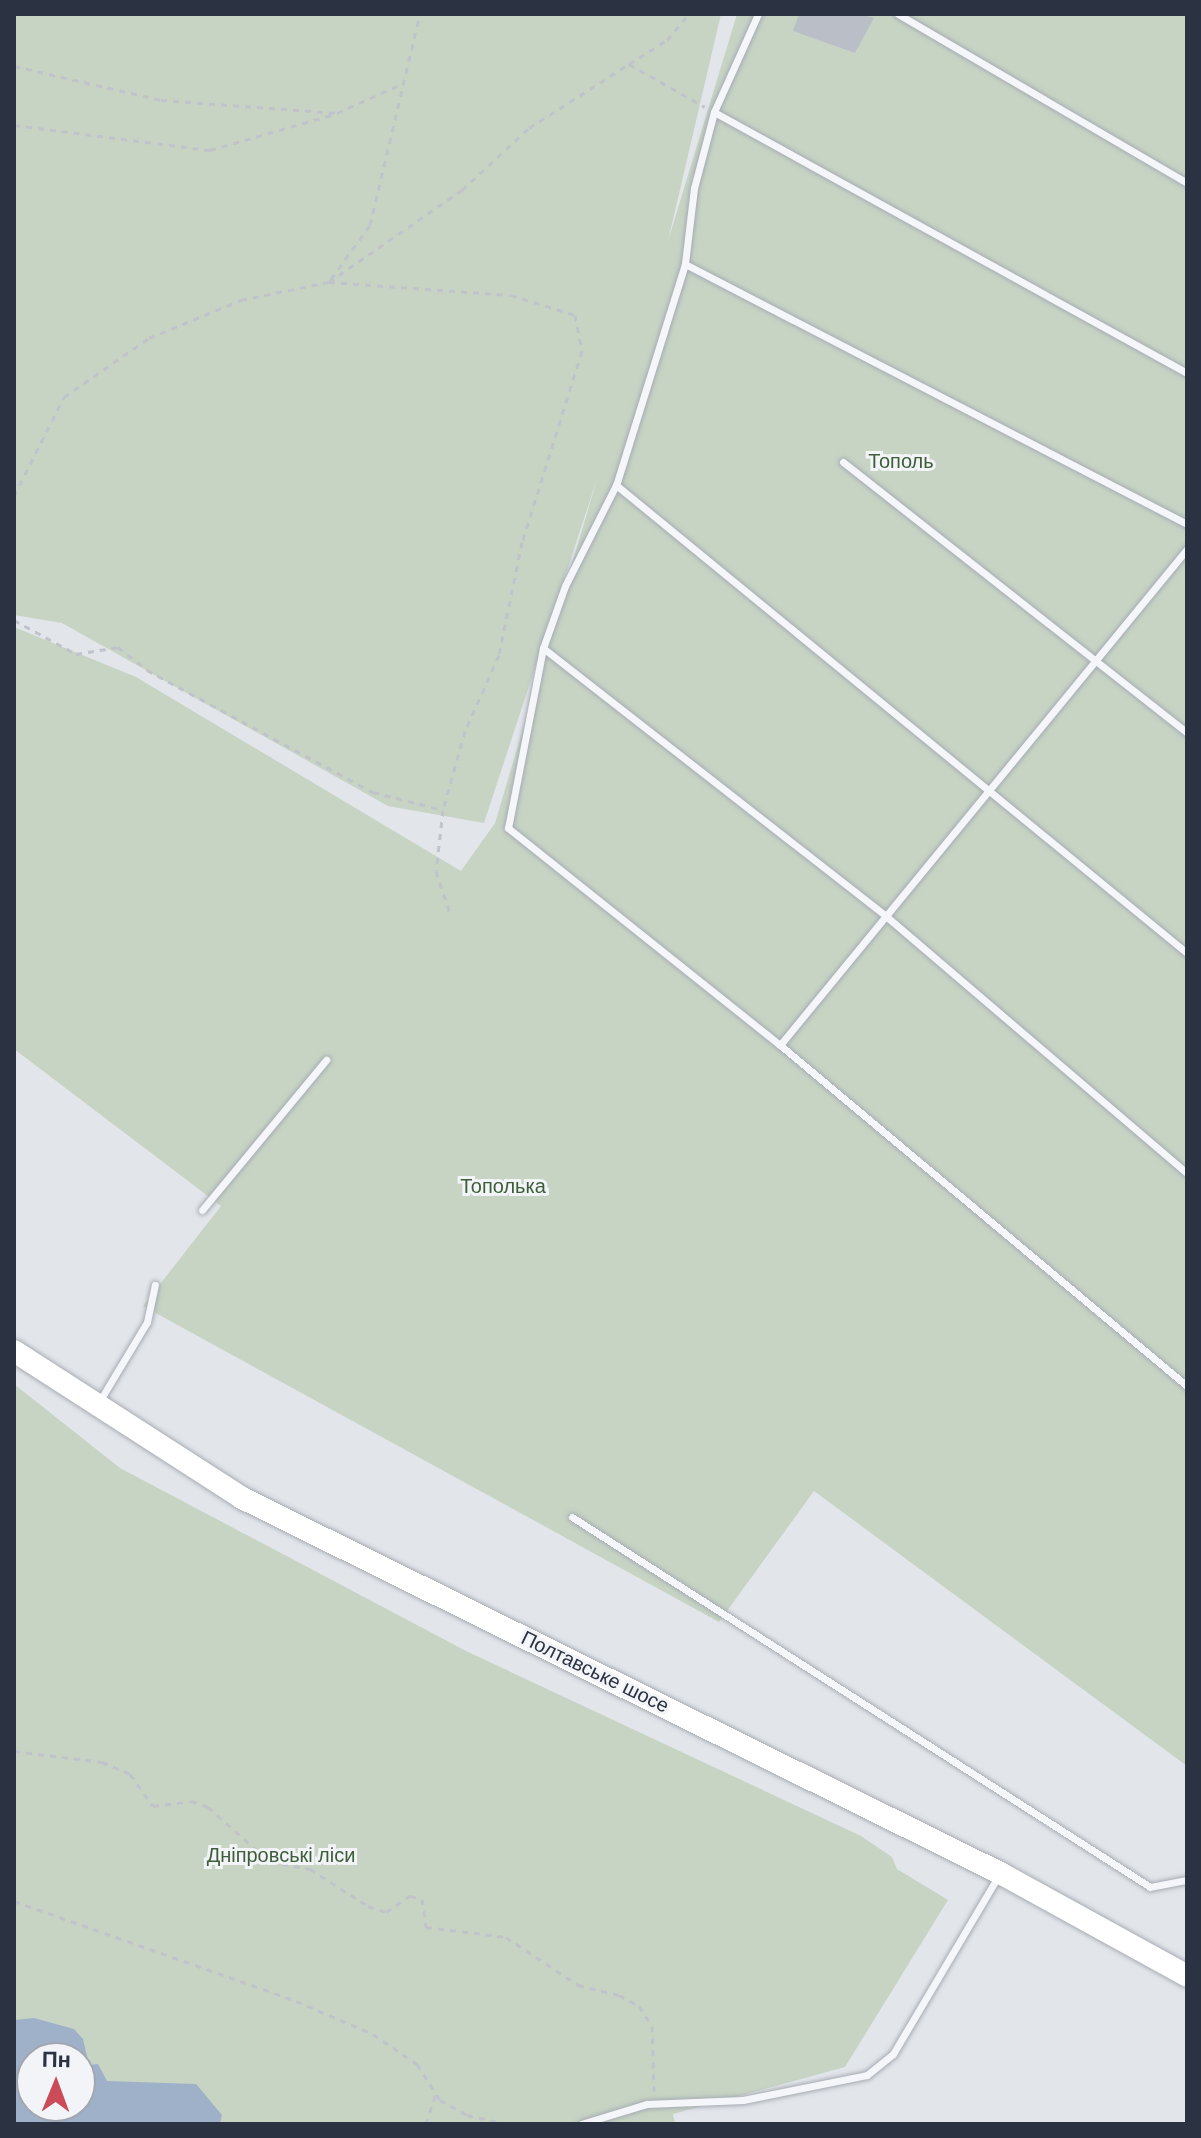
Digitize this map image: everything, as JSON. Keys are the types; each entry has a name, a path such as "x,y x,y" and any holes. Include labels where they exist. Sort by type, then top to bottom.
{"main road":[{"name":"Полтавське шосе","path":"14,1351 95,1407 242,1498 1000,1873 1187,1976"}],"lane":[{"path":"758,14 714,112 694,188 685,264 616,485 565,586 543,648 508,828 780,1045 1187,1386"},
{"path":"898,14 1187,183"},
{"path":"714,112 1187,373"},
{"path":"685,264 1187,524"},
{"path":"843,462 1187,733"},
{"path":"616,485 992,790 1187,953"},
{"path":"780,1045 1099,661 1187,549"},
{"path":"543,648 887,917 1187,1173"},
{"path":"202,1210 326,1060"},
{"path":"95,1407 129,1360 155,1285"},
{"path":"572,1517 1150,1887 1187,1880"},
{"path":"581,2124 660,2102 743,2100 867,2075 893,2054 1000,1873"}],"path":[{"path":"329,282 370,225 420,14"},
{"path":"329,282 462,190 529,128 667,40 689,14"},
{"path":"629,64 714,112"},
{"path":"14,66 161,100 337,113"},
{"path":"14,125 210,150 337,113 404,83"},
{"path":"14,496 64,397 149,338 241,300 329,282 511,295 575,315 582,351 522,542 499,655 465,731 443,810 436,871 451,917"},
{"path":"14,620 76,654 118,647 147,670 373,792 443,810"},
{"path":"14,1751 102,1762 130,1774 153,1806 191,1801 208,1807 270,1862 310,1869 368,1906 386,1912 410,1896 422,1899 426,1927 506,1937 578,1985 619,1995 639,2006 652,2026 652,2088 660,2102"},
{"path":"14,1901 373,2034 417,2064 436,2093 467,2115 507,2124"},
{"path":"426,2124 436,2093"}],"green space":[{"path":"14,14 721,14 668,241 737,14 1187,14 1187,1766 814,1491 719,1622 143,1306 221,1206 14,1049 14,627 136,677 461,871 495,823 598,476 484,823 388,806 62,623 14,615"},
{"name":"Дніпровські ліси","path":"14,1384 120,1468 466,1651 861,1836 892,1857 897,1869 948,1900 845,2067 673,2114 675,2124 14,2124"}],"water":[{"path":"34,2018 74,2029 84,2042 16,2042 16,2122 96,2122 98,2064 107,2081 196,2084 222,2115 220,2124 14,2124 14,2020"}],"building":[{"path":"799,14 859,14 874,18 855,53 793,31"}],"park label":[{"name":"Тополь","path":"901,461"},
{"name":"Тополька","path":"503,1186"}]}
